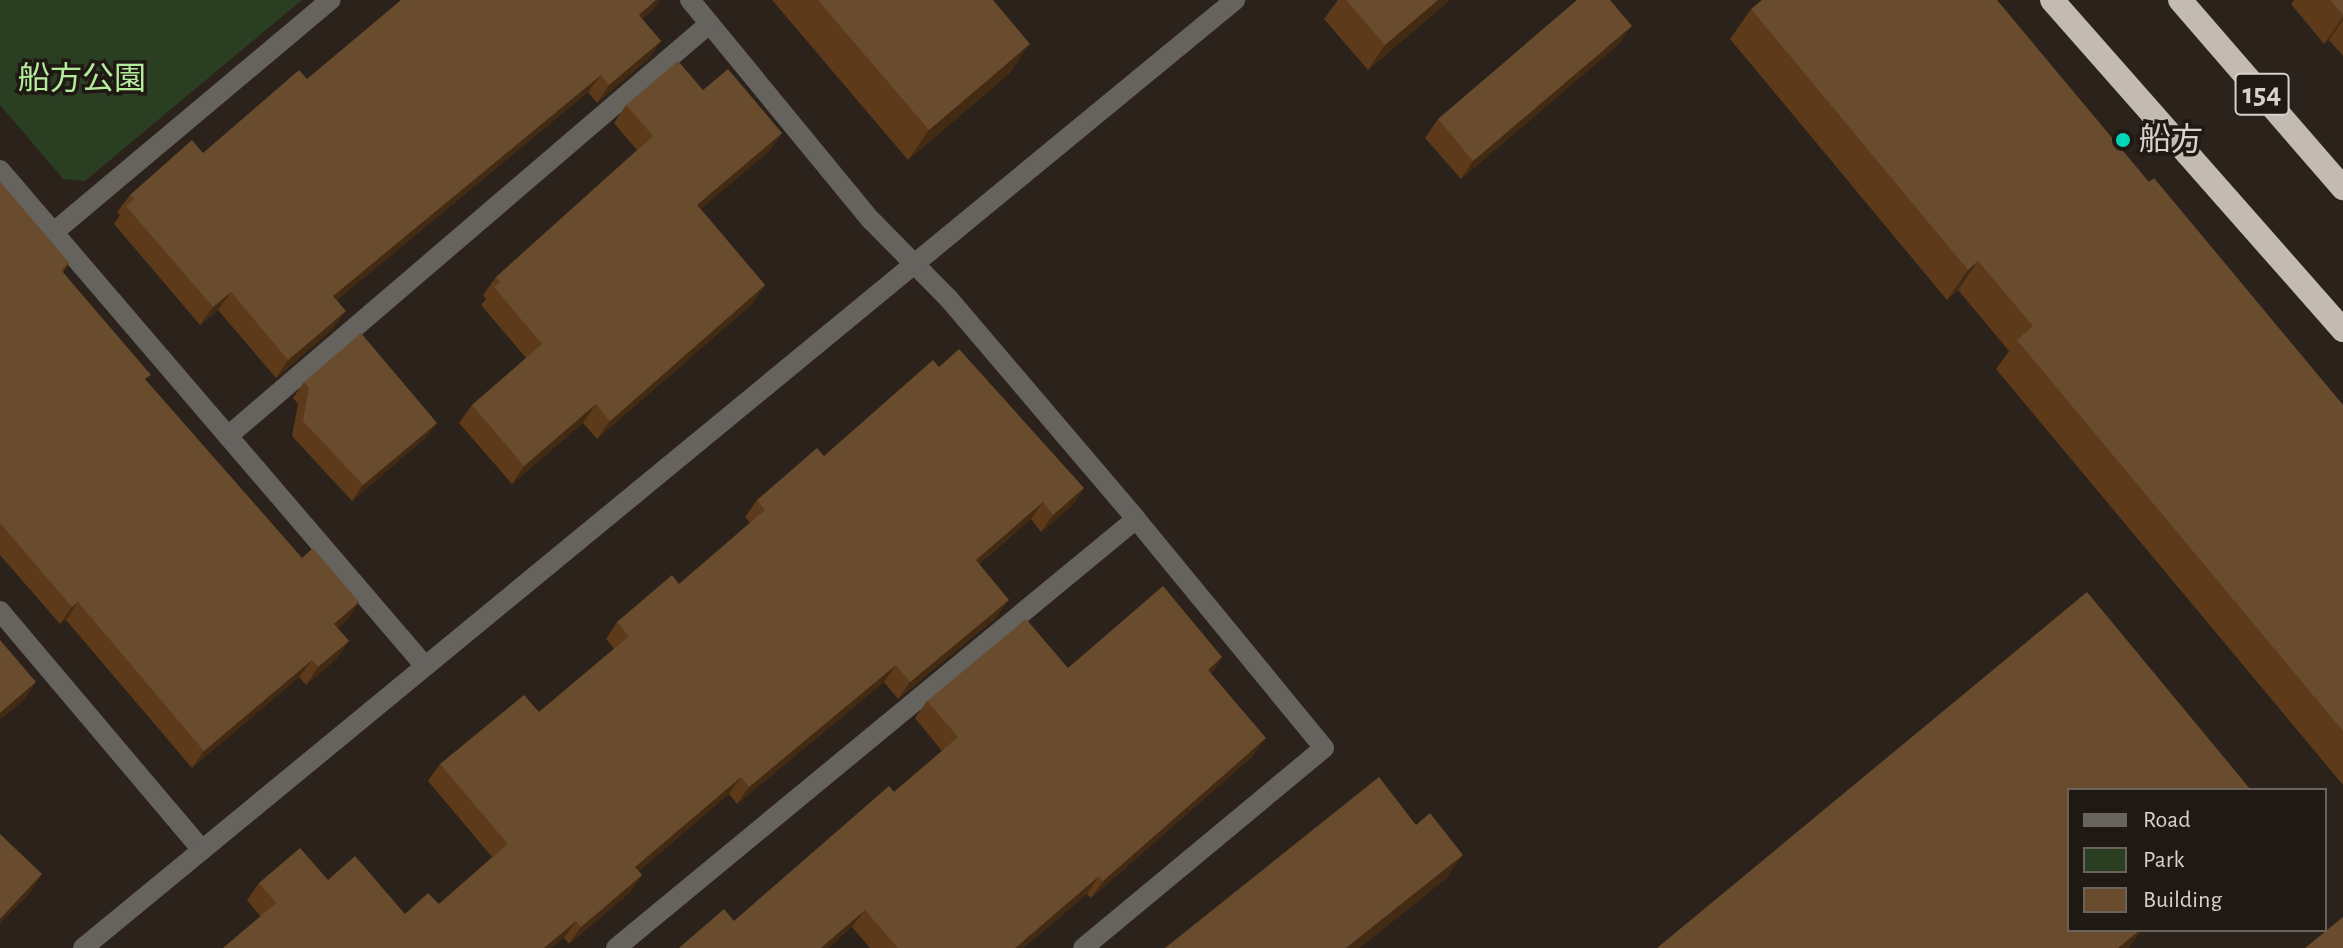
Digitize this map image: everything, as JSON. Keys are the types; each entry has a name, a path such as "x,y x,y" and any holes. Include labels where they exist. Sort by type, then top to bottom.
{"highway":[{"path":"2052,0 2343,330"},
{"name":"154","path":"2180,0 2343,188"}],"street":[{"path":"54,232 330,0"},
{"path":"690,0 871,220 914,264 1136,519 1324,748 1083,948"},
{"path":"83,948 1235,0"},
{"path":"228,436 709,24"},
{"path":"0,170 425,666"},
{"path":"616,948 1136,519"},
{"path":"0,611 202,850"}],"green space":[{"name":"船方公園","path":"0,0 302,0 85,181 63,179 0,105"}],"building":[{"path":"401,0 656,0 639,15 661,41 609,85 601,75 333,296 346,311 288,360 231,292 213,307 126,206 134,199 130,195 192,140 203,153 299,70 307,79"},
{"path":"818,0 993,0 1030,44 929,130"},
{"path":"1346,0 1438,0 1385,45"},
{"path":"1577,0 1610,0 1632,26 1473,161 1438,119"},
{"path":"1762,0 1997,0 2149,182 2154,178 2343,405 2343,731 2017,340 2033,326 1978,261 1968,270 1751,9"},
{"path":"2330,0 2343,0 2343,15"},
{"path":"678,61 703,90 728,69 782,133 697,205 765,285 610,421 596,404 524,466 472,405 542,344 494,287 500,282 496,277 653,136 626,105"},
{"path":"0,182 69,263 61,270 151,375 145,379 302,558 313,548 359,602 334,624 349,641 318,667 312,660 204,751 78,602 72,607 0,523"},
{"path":"361,333 437,423 363,485 303,421 309,388 304,382"},
{"path":"959,349 1084,488 1053,515 1043,502 976,560 1009,600 910,682 896,665 749,787 741,777 635,867 642,875 581,927 576,921 544,948 223,948 276,903 259,883 300,848 328,880 355,856 405,914 428,893 439,904 508,844 440,764 524,695 539,712 629,636 617,622 672,575 679,584 765,510 757,500 817,448 824,456 933,360 939,367"},
{"path":"1163,586 1222,657 1208,670 1266,738 1103,881 1099,876 1015,948 898,948 865,910 821,948 679,948 724,909 734,921 889,786 894,792 958,737 927,701 1026,619 1068,668"},
{"path":"2087,592 2249,788 2067,788 2067,932 2138,932 2118,948 1657,948"},
{"path":"0,640 36,682 0,713"},
{"path":"1379,777 1416,825 1430,813 1463,855 1346,948 1165,948"},
{"path":"0,834 42,874 0,919"},
{"path":"2343,917 2343,948 2305,948 2327,932"}],"place":[{"name":"船方","path":"2123,140"}]}
